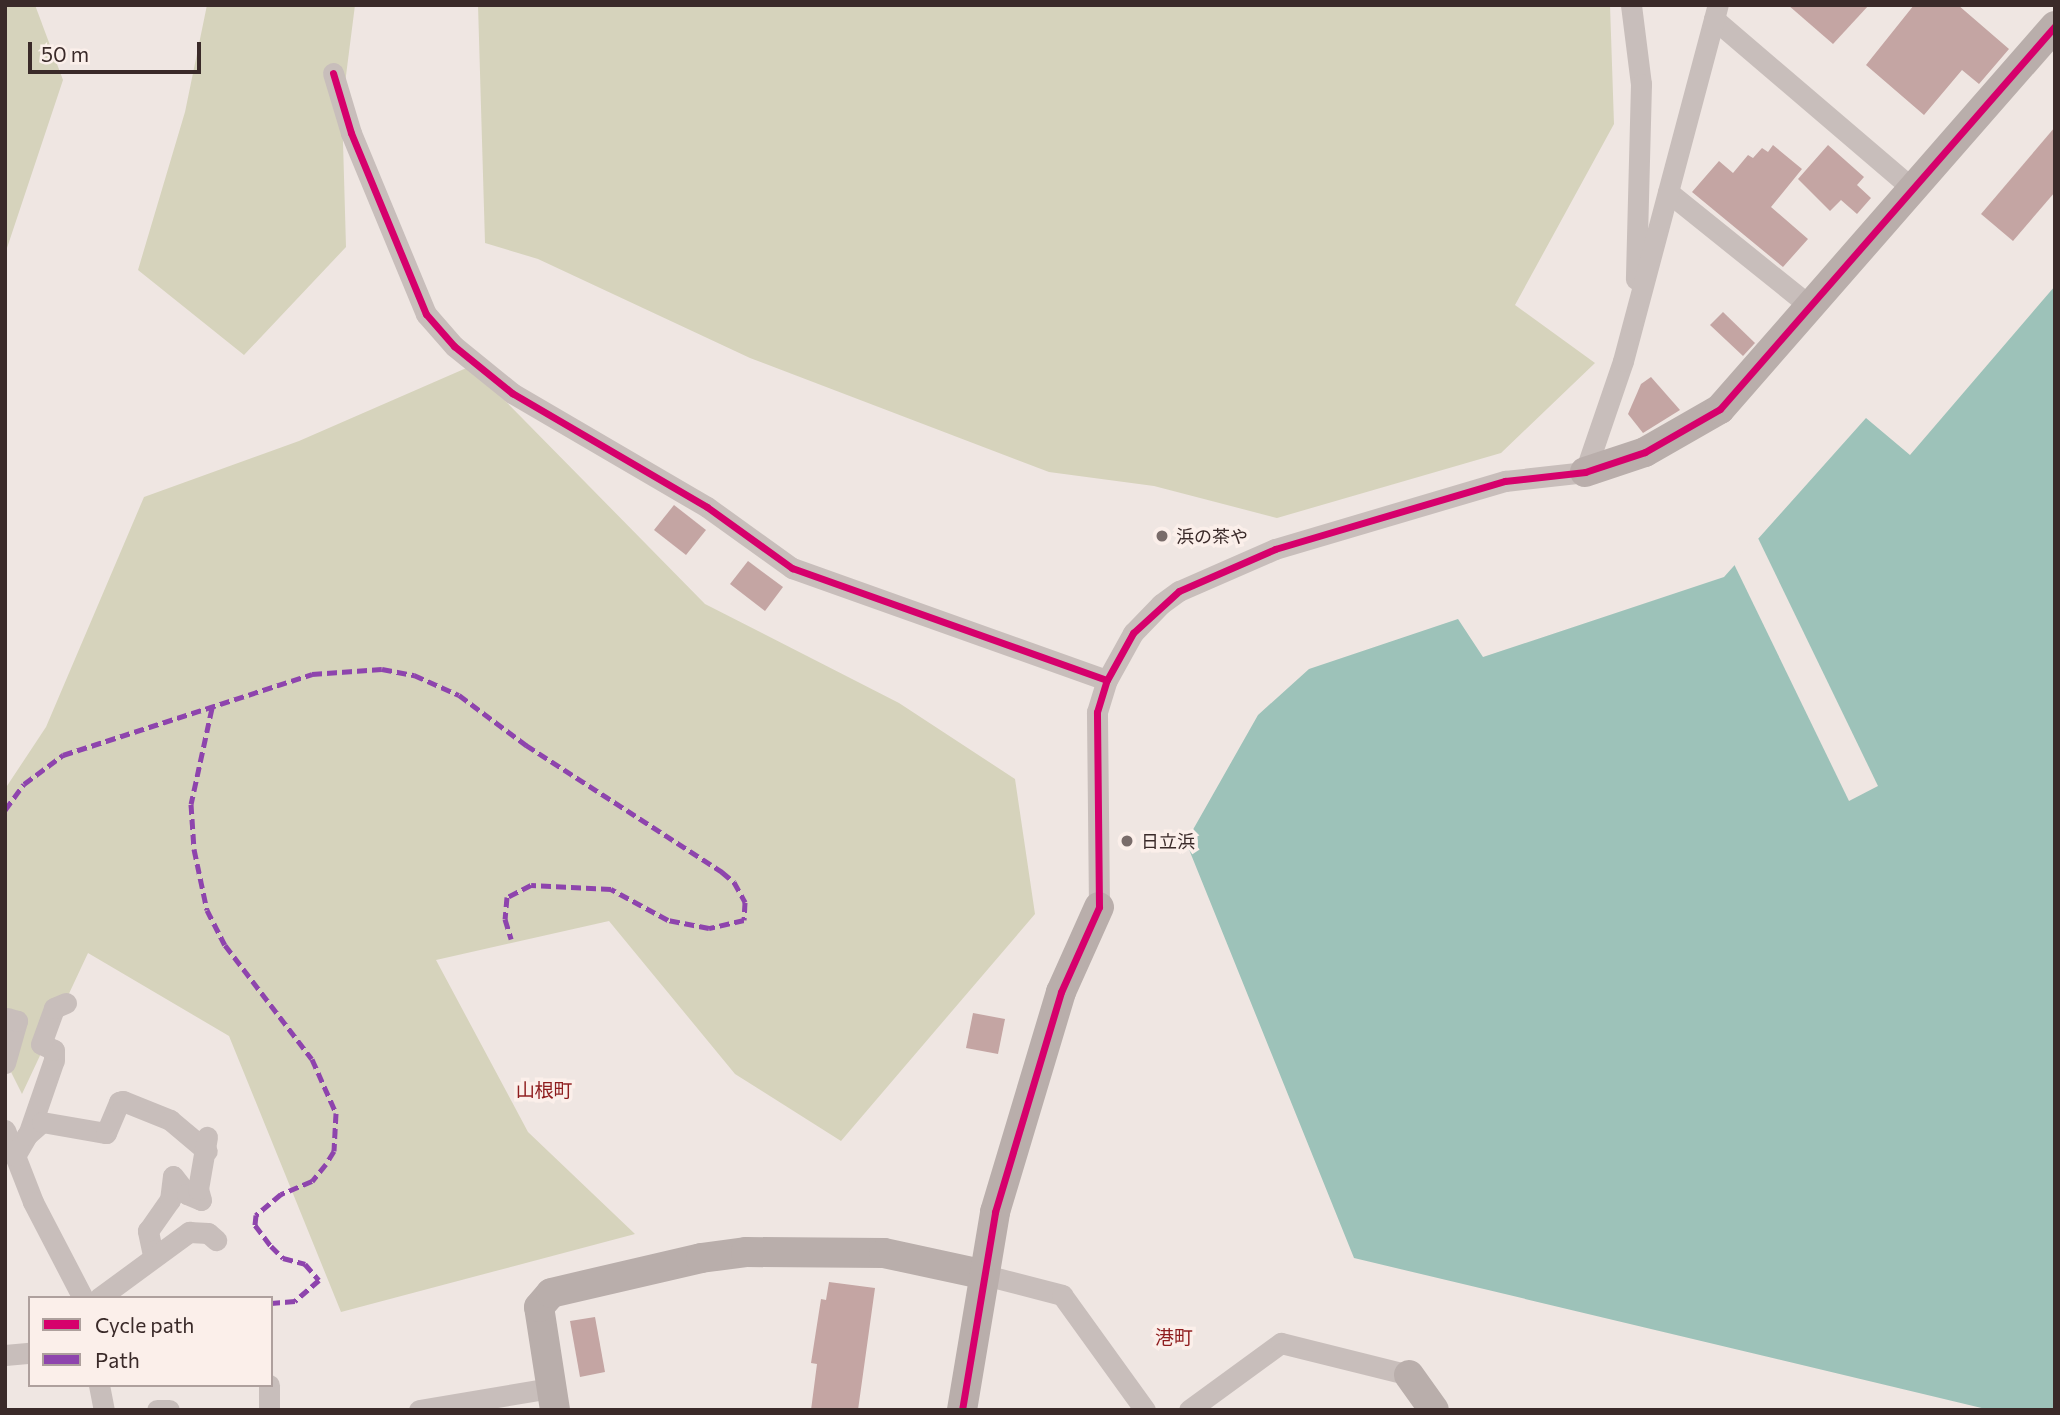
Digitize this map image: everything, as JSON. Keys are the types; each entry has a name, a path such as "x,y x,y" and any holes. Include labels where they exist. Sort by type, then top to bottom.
{"street":[{"path":"1630,5 1641,84 1635,312"},
{"path":"1585,472 1635,312 1716,12 1913,188"},
{"path":"962,1410 981,1274 995,1212 1061,992 1099,907 1097,712 1107,680 1133,633 1161,604 1179,591 1275,549 1505,481 1585,472 1645,452 1720,409 2055,26"},
{"path":"333,73 351,133 426,314 454,346 512,393 707,507 792,568 1107,680"},
{"path":"1668,192 1810,306"},
{"path":"15,1156 29,1132 54,1060 54,1050 41,1044 54,1007 66,1003"},
{"path":"5,1063 17,1021 7,1018"},
{"path":"29,1132 42,1122 106,1133 119,1102 123,1101 170,1120 207,1143 198,1189 201,1200 187,1194 173,1176 170,1200 148,1231 153,1255"},
{"path":"5,1129 33,1202 82,1296"},
{"path":"102,1296 129,1280 131,1271 189,1232 208,1233 216,1240"},
{"path":"419,1410 553,1399 538,1307 551,1293 701,1258 746,1252 884,1253 1062,1295 1145,1410"},
{"path":"1189,1410 1281,1343 1409,1375 1434,1410"},
{"path":"5,1355 28,1353"},
{"path":"99,1387 104,1410"},
{"path":"269,1387 269,1410"},
{"path":"157,1410 169,1410"}],"shaded area":[{"path":"5,5 35,5 63,80 5,254"},
{"path":"207,5 355,5 342,107 346,247 244,355 138,270 185,112"},
{"path":"478,5 1610,5 1614,124 1515,305 1595,363 1501,453 1277,518 1154,486 1049,472 750,358 538,259 485,243"},
{"path":"471,366 705,604 899,703 1015,779 1035,914 841,1141 735,1074 609,921 436,960 528,1132 635,1234 341,1312 229,1036 88,953 22,1094 5,1060 5,789 46,727 144,497 299,441"}],"water":[{"path":"2055,286 2055,1410 1990,1410 1354,1258 1186,842 1258,715 1309,669 1458,619 1483,657 1724,577 1866,418 1910,455"}],"pier":[{"path":"1757,536 1878,786 1849,801 1733,562"}],"building":[{"path":"1788,5 1869,5 1833,44"},
{"path":"1914,5 1958,5 2009,49 1979,84 1962,70 1924,115 1866,65"},
{"path":"2055,127 2055,192 2013,241 1981,214"},
{"path":"1773,145 1802,169 1771,207 1808,239 1783,267 1692,192 1719,161 1733,173 1748,155 1753,158 1762,148 1768,152"},
{"path":"1828,145 1864,177 1857,185 1871,198 1857,214 1841,200 1830,211 1798,179"},
{"path":"1723,312 1755,343 1743,356 1710,325"},
{"path":"1651,377 1680,410 1643,433 1628,414 1641,384"},
{"path":"674,505 706,530 686,555 654,530"},
{"path":"748,561 783,587 765,611 730,584"},
{"path":"973,1013 1005,1019 998,1054 966,1048"},
{"path":"829,1282 875,1288 858,1410 811,1410 817,1364 811,1363 821,1299 826,1300"},
{"path":"595,1317 605,1372 580,1377 570,1321"}],"marked path":[{"path":"5,810 24,784 63,755 312,674 382,669 414,675 459,695 526,745 722,872 734,882 745,902 744,920 709,928 668,920 611,889 531,885 507,897 505,919 511,939"},
{"path":"212,708 191,804 194,849 207,910 225,945 312,1059 336,1113 334,1151 326,1164 312,1181 281,1194 256,1215 255,1225 271,1246 283,1258 305,1264 319,1280 295,1301 273,1303"}],"cycle path":[{"path":"962,1410 995,1212 1061,992 1099,907 1097,712 1107,680 1133,633 1179,591 1275,549 1505,481 1585,472 1645,452 1720,409 2055,26"},
{"path":"333,73 351,133 426,314 454,346 512,393 707,507 792,568 1107,680"}],"place":[{"name":"浜の茶や","path":"1162,536"},
{"name":"日立浜","path":"1127,841"}],"district":[{"name":"山根町","path":"544,1090"},
{"name":"港町","path":"1174,1337"}]}
